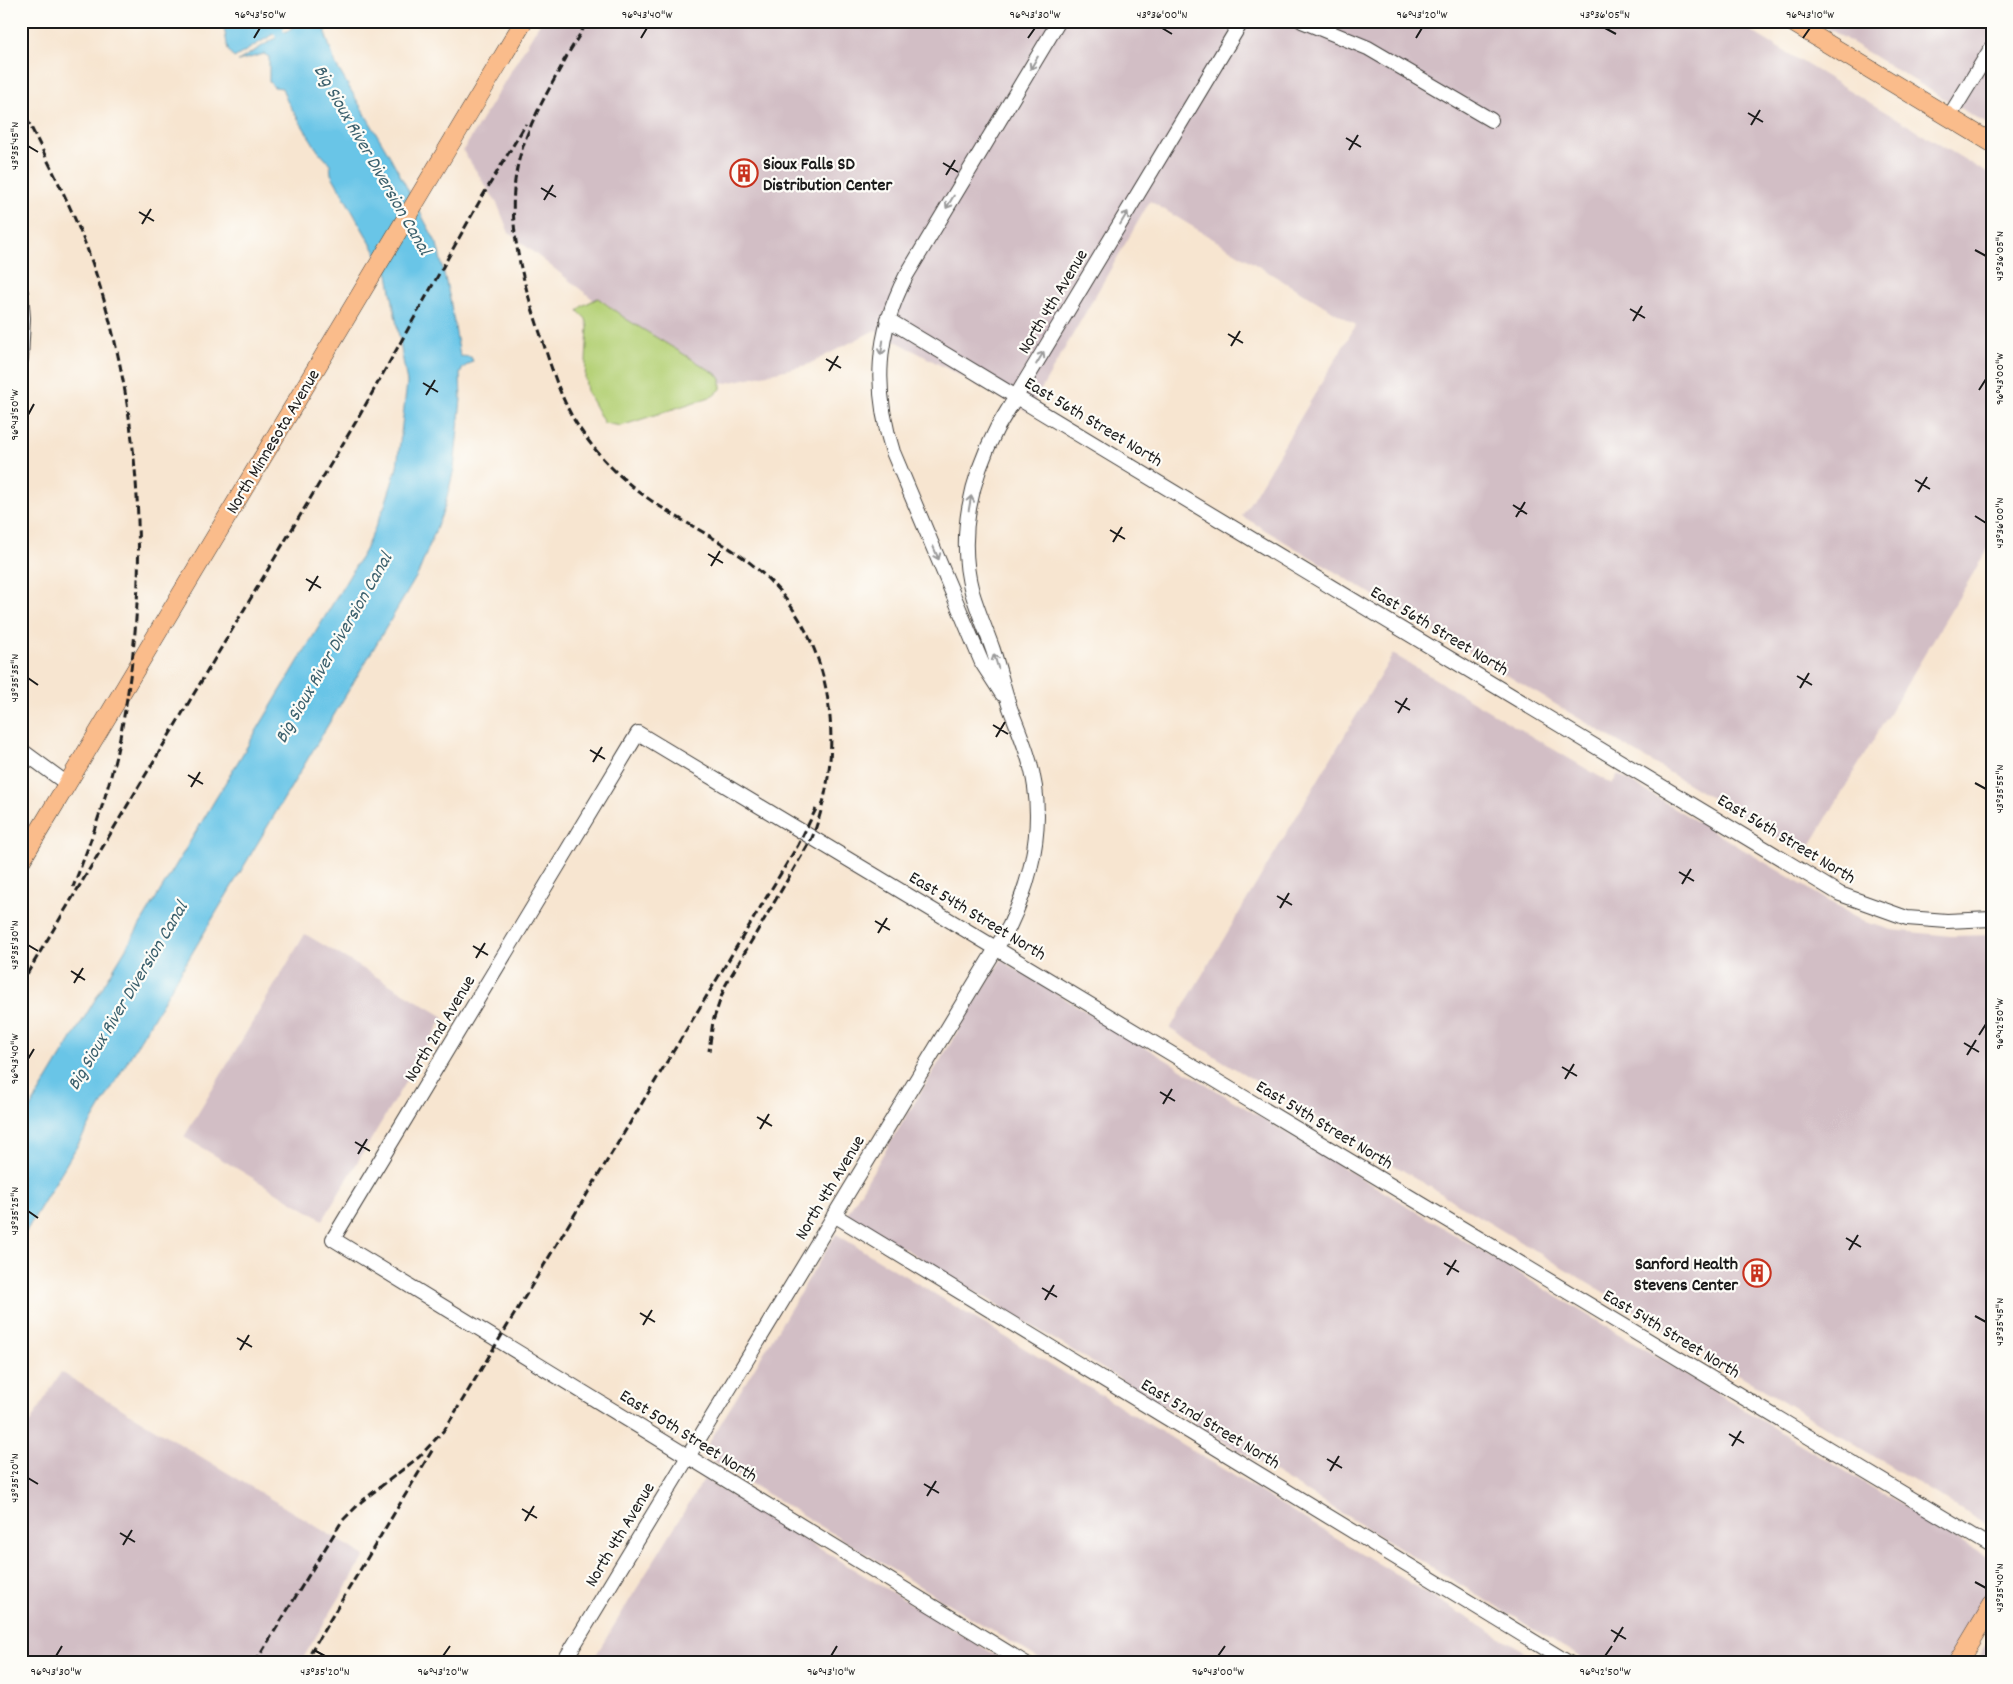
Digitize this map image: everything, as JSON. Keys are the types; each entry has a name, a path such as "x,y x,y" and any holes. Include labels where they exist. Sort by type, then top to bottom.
{"main road":[{"name":"North Minnesota Avenue","path":"21,861 524,21"},
{"path":"1790,21 1992,143"},
{"path":"1957,1663 1992,1605"}],"street":[{"name":"North 4th Avenue","path":"1010,707 982,663 887,433 880,376 887,318 906,276 1059,21"},
{"name":"North 4th Avenue","path":"563,1663 1016,913 1028,879 1037,823 1035,786 1031,768 972,590 966,543 970,503 980,465 994,434 1242,21"},
{"path":"1302,21 1368,48 1491,120"},
{"path":"1949,117 1992,47"},
{"path":"21,292 23,318 21,359"},
{"name":"East 56th Street North","path":"887,318 1840,894 1907,918 1947,921 1992,919"},
{"name":"East 54th Street North","path":"638,733 1992,1547"},
{"name":"North 2nd Avenue","path":"333,1239 638,733"},
{"path":"21,750 66,783"},
{"name":"East 52nd Street North","path":"834,1215 1569,1663"},
{"name":"East 50th Street North","path":"333,1239 1025,1663"}],"shaded area":[{"path":"541,21 1734,21 1992,176 1992,542 1805,854 1242,516 1356,325 1150,201 1028,412 875,330 807,365 722,384 718,375 626,319 602,300 594,300 509,233 497,203 463,151"},
{"path":"1816,21 1992,21 1992,127 1963,110"},
{"path":"1393,654 1612,784 1618,774 1862,921 1892,930 1951,936 1992,935 1992,1528 1170,1029"},
{"path":"305,934 444,1017 323,1220 184,1137"},
{"path":"1001,960 1992,1560 1992,1587 1946,1663 1590,1663 847,1214"},
{"path":"836,1234 1542,1663 1046,1663 702,1454"},
{"path":"61,1372 365,1556 300,1663 21,1663 21,1437"},
{"path":"704,1479 1009,1663 591,1663"},
{"path":"1992,1633 1992,1663 1974,1663"}],"green space":[{"path":"598,298 626,319 718,375 721,379 721,389 713,396 621,426 604,423 587,392 585,378 588,327 586,319 578,311 582,306"}],"water":[{"path":"223,21 295,21 234,58 228,50"},
{"path":"303,21 326,21 326,36 336,65 391,158 437,244 450,299 460,356 471,357 473,361 463,368 460,374 461,399 454,469 444,509 418,574 21,1240 21,1123 365,550 385,505 397,467 407,383 388,274 331,174 330,164 318,151 287,101 282,88 274,87 269,82 269,57 264,54 238,61"}],"waterway":[{"name":"Big Sioux River Diversion Canal","path":"272,21 287,46"}],"railway":[{"path":"563,62 588,21"},
{"path":"567,56 537,113 524,143 519,158 514,196 514,218 520,261 537,325 560,391 568,409 584,435 618,474 654,503 745,559 774,586 798,616 814,650 825,686 830,724 830,762 824,801 812,838 725,986 713,1021 709,1051"},
{"path":"21,107 59,183 92,262 109,319 122,377 137,495 136,615 130,674 121,732 101,810 73,887"},
{"path":"21,984 357,420 482,197 526,124"},
{"path":"255,1663 342,1521 362,1501 419,1457 445,1429 798,845 816,809"},
{"path":"304,1663 433,1449"}],"place":[{"name":"Sioux Falls SD Distribution Center","path":"744,173"},
{"name":"Sanford Health Stevens Center","path":"1757,1273"}]}
